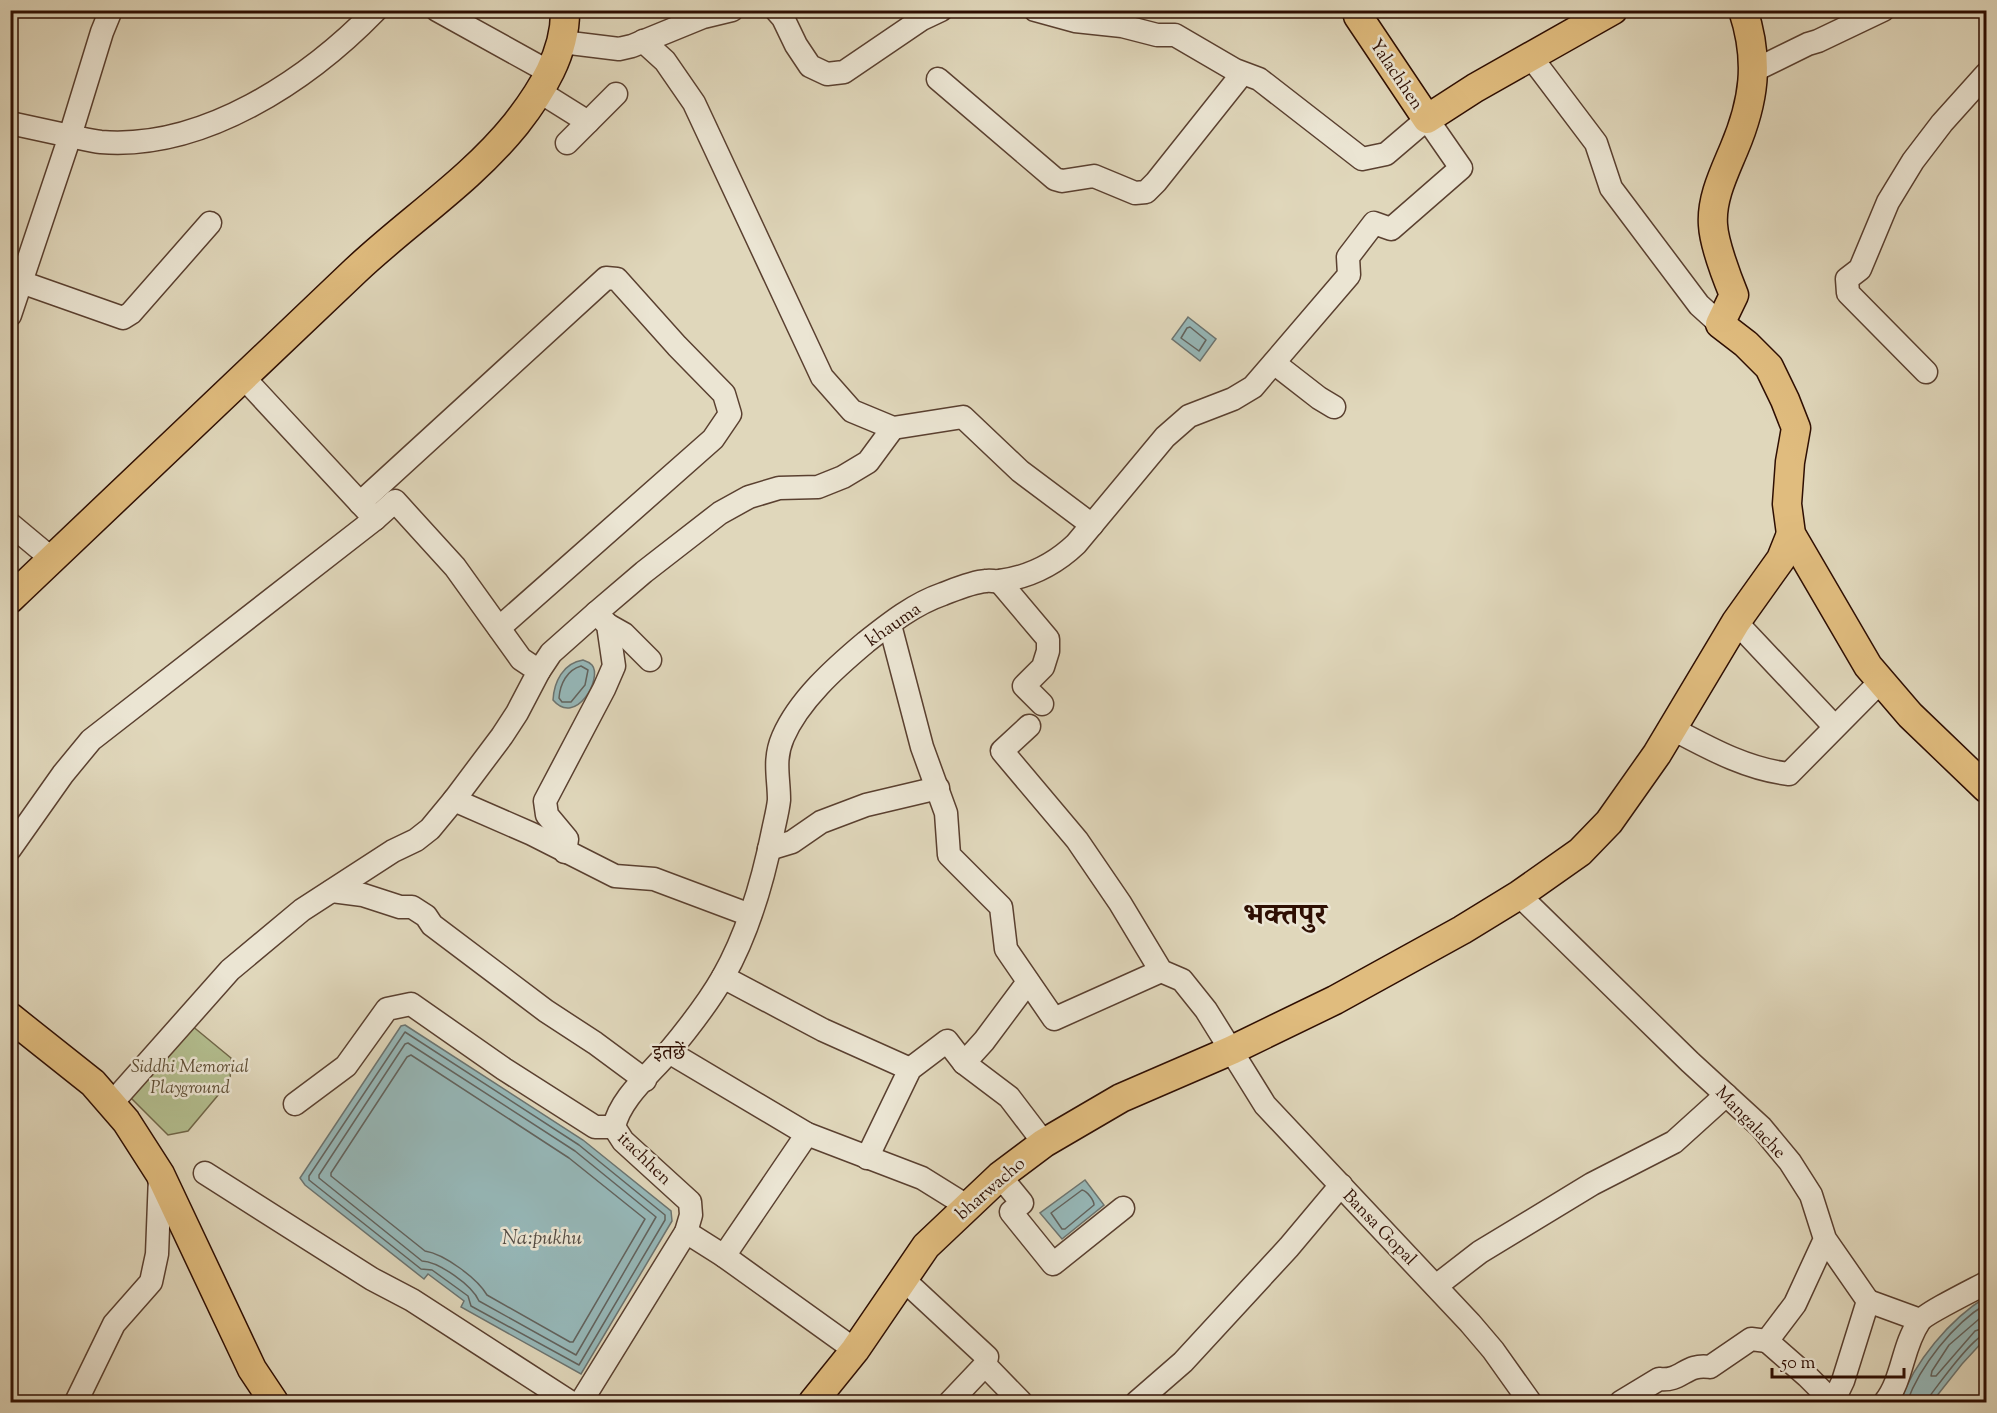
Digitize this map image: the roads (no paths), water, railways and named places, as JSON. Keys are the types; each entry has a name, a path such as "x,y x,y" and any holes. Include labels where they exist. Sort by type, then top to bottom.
{"main road":[{"path":"10,599 357,269 492,150 514,126 544,82 562,42 565,10"},
{"name":"Yalachhen","path":"1358,10 1358,16 1427,119 1474,88 1613,10"},
{"path":"1743,10 1753,71 1752,95 1746,120 1718,193 1713,225 1726,275 1734,295 1720,324 1746,344 1768,367 1796,428 1790,462 1787,504 1791,534 1868,666 1880,682 1926,731 1986,788"},
{"name":"bharwacho","path":"813,1402 855,1350 926,1246 1000,1176 1044,1143 1121,1098 1232,1050 1335,1000 1519,896 1580,852 1609,822 1657,754 1736,622 1781,559 1791,534"},
{"path":"10,1017 93,1083 112,1103 139,1140 160,1174 252,1369 274,1402"}],"street":[{"path":"10,315 20,266 70,136 111,10"},
{"path":"10,123 101,142 180,134 229,116 269,96 337,48 376,10"},
{"path":"437,10 544,82 588,122"},
{"path":"562,42 619,49 703,17 732,10"},
{"path":"776,10 783,18 796,45 810,66 827,74 844,72 922,19 941,10"},
{"path":"1035,10 1076,21 1122,26 1157,35 1175,35 1242,74 1259,79 1362,159 1386,154 1427,119"},
{"path":"1753,71 1883,10"},
{"path":"643,41 665,61 694,103 822,377 852,411 893,428 963,417 1020,471 1092,525"},
{"path":"1531,57 1596,143 1611,188 1699,305 1720,324"},
{"path":"938,79 1055,179 1062,182 1094,176 1135,194 1146,192 1156,182 1242,74"},
{"path":"1926,372 1848,294 1847,279 1860,269 1888,202 1912,161 1986,74"},
{"path":"567,143 616,94"},
{"name":"khauma","path":"769,849 779,801 777,754 782,738 791,722 819,686 842,663 920,603 985,581 999,581 1045,568 1064,555 1165,437 1190,416 1233,399 1253,387 1349,275 1348,257 1374,223 1391,229 1461,168 1427,119"},
{"path":"20,266 123,318 131,313 210,223"},
{"path":"10,849 63,774 92,740 368,511 606,278 617,279 676,346 724,394 730,414 713,439 499,628"},
{"path":"1274,363 1334,407"},
{"path":"244,378 368,511"},
{"path":"112,1103 231,970 302,910 393,851 416,840 430,829 517,713 551,653 602,619 644,572 720,513 749,497 779,488 818,487 843,477 868,462 893,428"},
{"path":"368,511 395,501 455,567 521,659 539,671"},
{"path":"10,524 52,559"},
{"path":"999,581 1048,639 1048,651 1043,667 1024,686 1042,704"},
{"path":"602,619 624,634 650,660"},
{"path":"565,852 567,839 547,815 545,801 614,666 602,619"},
{"path":"1736,622 1834,726"},
{"path":"890,625 922,747 946,813 949,855 1001,907 1006,949 1054,1019 1161,971 1120,903 1077,840 1002,751 1029,726"},
{"path":"1671,728 1734,760 1776,773 1789,774 1880,682"},
{"path":"769,849 792,842 821,822 866,805 938,788"},
{"path":"454,800 532,834 615,876 654,879 750,915"},
{"name":"itachhen","path":"581,1402 686,1232 691,1215 690,1202 623,1141 615,1127 617,1117 627,1101 698,1015 723,977 750,915 769,849"},
{"path":"332,891 363,896 400,907 412,907 484,965 645,1080"},
{"name":"Mangalache","path":"1519,896 1761,1127 1790,1162 1811,1195 1825,1239 1868,1301"},
{"name":"Bansa Gopal","path":"1161,971 1182,980 1206,1010 1266,1105 1493,1350 1530,1402"},
{"path":"723,977 823,1030 910,1070"},
{"path":"964,1063 984,1041 1028,982"},
{"path":"295,1104 345,1066 387,1009 411,1004 504,1069 595,1127 615,1127"},
{"path":"867,1158 910,1070 947,1041 964,1063 1009,1097 1044,1143"},
{"path":"669,1052 807,1134 922,1178 967,1206"},
{"path":"1436,1286 1480,1252 1592,1184 1674,1142 1726,1095"},
{"path":"724,1256 807,1134"},
{"path":"205,1173 372,1279 412,1300 570,1402"},
{"path":"76,1402 114,1324 152,1282 157,1254 160,1174"},
{"path":"1000,1176 1022,1203 1011,1212 1053,1264 1123,1208"},
{"path":"1137,1402 1158,1386 1190,1354 1289,1247 1341,1185"},
{"path":"686,1232 724,1256 855,1350"},
{"path":"1767,1341 1795,1304 1825,1239"},
{"path":"904,1280 987,1358 985,1365 950,1402"},
{"path":"1885,1402 1893,1392 1911,1338 1920,1320 1986,1283"},
{"path":"1621,1402 1659,1379 1670,1380 1697,1365 1710,1367 1751,1339 1767,1341 1833,1402 1843,1381 1868,1301 1920,1320"},
{"path":"985,1365 1021,1402"}],"water":[{"path":"1188,317 1216,339 1200,361 1172,339"},
{"path":"583,660 592,665 594,671 591,689 578,704 570,708 562,707 553,700 558,680 570,665"},
{"name":"Na:pukhu","path":"405,1025 583,1140 671,1211 672,1221 581,1374 461,1307 464,1301 428,1274 424,1279 305,1185 300,1178 401,1026"},
{"path":"1085,1180 1104,1205 1062,1239 1040,1213"},
{"path":"1986,1297 1986,1338 1932,1402 1900,1402 1914,1372 1935,1343 1959,1317"}],"district":[{"name":"भक्तपुर","path":"1285,914"},
{"name":"इतछें","path":"669,1052"}],"park label":[{"name":"Siddhi Memorial Playground","path":"190,1076"}]}
